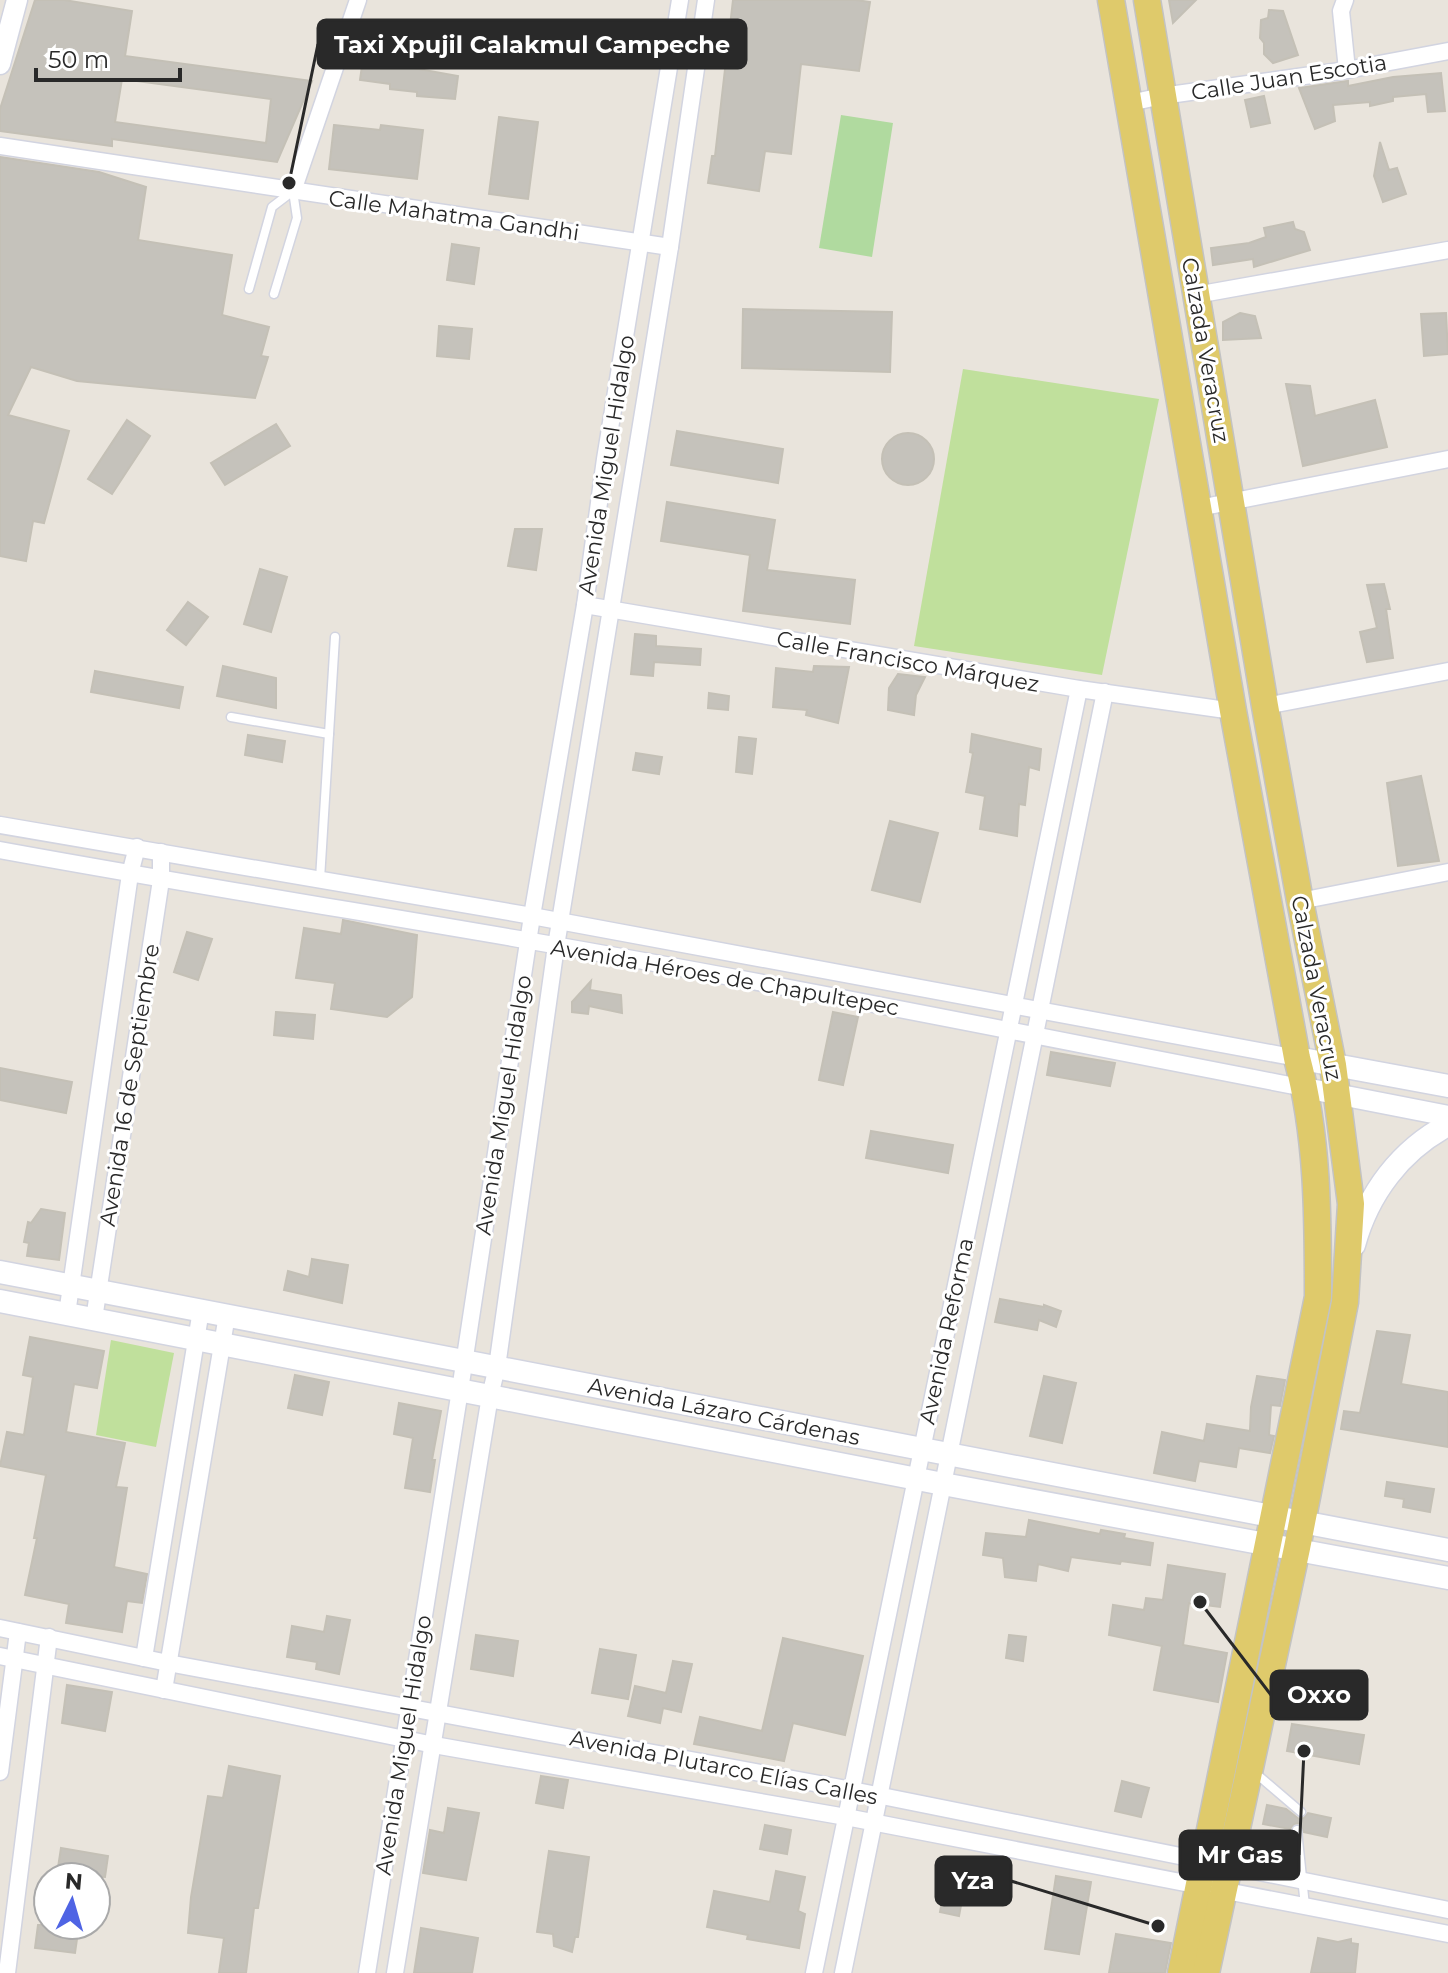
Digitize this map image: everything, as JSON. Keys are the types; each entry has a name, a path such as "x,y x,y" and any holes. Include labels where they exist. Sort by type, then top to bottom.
{"main road":[{"name":"Calzada Veracruz","path":"1111,0 1233,711 1305,1088 1318,1188 1318,1297 1267,1543 1213,1876 1206,1973"},
{"name":"Calzada Veracruz","path":"1147,0 1265,706 1333,1065 1351,1204 1345,1302 1250,1769 1181,1973"},
{"name":"Avenida Héroes de Chapultepec","path":"1297,1058 1448,1086"},
{"path":"1347,1274 1359,1228 1395,1165 1423,1139 1448,1125"},
{"name":"Avenida Lázaro Cárdenas","path":"0,1272 1448,1550"},
{"name":"Avenida Lázaro Cárdenas","path":"0,1301 916,1479 1448,1578"}],"street":[{"path":"0,64 17,0"},
{"path":"293,191 358,0"},
{"name":"Avenida Miguel Hidalgo","path":"367,1973 532,916 585,605 605,459 680,0"},
{"name":"Avenida Miguel Hidalgo","path":"395,1973 497,1367 556,946 670,247 706,0"},
{"path":"1345,0 1341,11 1347,70"},
{"name":"Calle Juan Escotia","path":"1130,103 1347,70 1448,51"},
{"name":"Calle Mahatma Gandhi","path":"0,146 670,247"},
{"path":"1196,295 1448,250"},
{"path":"1199,508 1448,459"},
{"name":"Calle Francisco Márquez","path":"585,605 1079,689 1233,711"},
{"path":"1265,706 1448,671"},
{"name":"Avenida Reforma","path":"814,1973 1079,689"},
{"name":"Avenida Reforma","path":"843,1973 1105,692"},
{"name":"Avenida Héroes de Chapultepec","path":"0,825 532,916 560,924 1297,1058"},
{"name":"Avenida 16 de Septiembre","path":"67,1314 130,874 137,847"},
{"name":"Avenida Héroes de Chapultepec","path":"0,850 529,941 1448,1116"},
{"name":"Avenida 16 de Septiembre","path":"94,1319 161,880 161,852"},
{"path":"1300,901 1448,872"},
{"path":"315,906 320,879"},
{"path":"144,1658 201,1310"},
{"path":"164,1690 227,1315"},
{"name":"Avenida Plutarco Elías Calles","path":"0,1628 168,1663 852,1790 1213,1876 1305,1906 1448,1934"},
{"path":"0,1772 8,1658 18,1632"},
{"path":"7,1973 49,1637"},
{"name":"Avenida Plutarco Elías Calles","path":"8,1658 434,1745 873,1824 1213,1876 1302,1881 1448,1910"},
{"path":"382,1879 410,1884"}],"lane":[{"path":"249,289 272,207 293,191 297,218 274,294"},
{"path":"320,879 335,637"},
{"path":"231,717 329,734"},
{"path":"1250,1769 1301,1812"},
{"path":"1297,1830 1305,1906"}],"green space":[{"path":"841,115 893,123 872,257 819,248"},
{"path":"963,369 1159,399 1102,675 914,646"},
{"path":"111,1340 174,1353 156,1447 96,1435"}],"building":[{"path":"35,0 64,0 132,11 125,56 312,81 277,162 112,139 112,146 0,131 0,109","holes":["122,79 271,99 266,143 115,122"]},
{"path":"733,0 870,2 859,71 801,64 791,154 765,151 759,191 708,183 712,156 715,156"},
{"path":"1169,0 1196,0 1173,23"},
{"path":"1269,10 1283,11 1298,55 1273,63 1264,54 1264,43 1260,38 1261,20 1268,18"},
{"path":"363,59 458,76 455,99 417,96 417,92 390,89 390,84 360,80"},
{"path":"1441,73 1445,111 1428,112 1426,94 1393,97 1393,101 1370,106 1370,102 1333,105 1335,121 1315,129 1299,88 1348,81 1348,86 1393,77"},
{"path":"1264,96 1270,123 1251,127 1245,100"},
{"path":"499,117 538,122 528,199 489,194"},
{"path":"334,125 380,130 381,125 423,130 417,179 329,169"},
{"path":"1380,142 1389,170 1397,168 1406,194 1383,202 1374,176"},
{"path":"0,157 99,172 146,187 138,240 232,255 222,315 269,327 261,356 268,357 255,398 77,381 31,367 8,415 69,431 44,523 33,521 26,561 0,556"},
{"path":"1293,222 1295,229 1304,232 1310,250 1254,267 1253,259 1213,265 1211,248 1249,243 1266,237 1264,228"},
{"path":"452,244 479,248 474,284 447,280"},
{"path":"743,309 892,312 890,372 742,368"},
{"path":"1240,313 1255,316 1261,338 1223,340 1223,322"},
{"path":"1446,313 1448,354 1424,356 1421,314"},
{"path":"439,326 472,329 469,359 437,356"},
{"path":"1286,384 1310,386 1315,416 1375,400 1387,447 1303,466"},
{"path":"127,420 150,436 112,494 88,479"},
{"path":"276,424 290,446 225,485 211,463"},
{"path":"677,431 783,449 778,483 671,465"},
{"path":"908,433 927,440 934,459 927,478 908,485 889,478 882,459 889,440"},
{"path":"667,502 775,520 767,570 855,580 850,624 743,611 750,555 661,541"},
{"path":"515,529 542,529 536,570 508,566"},
{"path":"260,569 287,577 271,632 244,624"},
{"path":"1384,584 1390,609 1386,609 1393,658 1367,662 1360,632 1377,628 1367,585"},
{"path":"188,602 208,617 186,645 167,630"},
{"path":"635,634 656,636 656,646 701,649 700,665 654,662 653,676 631,674"},
{"path":"223,666 276,678 276,708 217,696"},
{"path":"814,666 849,667 838,723 806,715 807,710 773,707 776,668 813,672"},
{"path":"95,671 183,687 179,708 91,692"},
{"path":"898,674 925,677 916,695 914,715 888,710 889,688"},
{"path":"709,693 729,696 728,710 708,708"},
{"path":"972,734 1041,749 1039,770 1029,767 1025,805 1019,804 1017,836 980,829 985,796 966,792 973,753 970,752"},
{"path":"248,735 285,741 282,762 245,755"},
{"path":"739,737 756,739 752,774 736,772"},
{"path":"636,753 662,757 659,774 633,770"},
{"path":"1421,776 1439,861 1398,866 1387,783"},
{"path":"890,821 938,833 920,902 872,890"},
{"path":"343,920 417,935 412,997 387,1017 331,1009 335,983 296,978 304,928 341,934"},
{"path":"187,932 212,939 198,980 174,972"},
{"path":"591,981 590,990 621,995 622,1013 589,1006 588,1014 572,1012 572,1002"},
{"path":"276,1012 315,1015 313,1039 274,1035"},
{"path":"833,1012 858,1017 843,1085 819,1080"},
{"path":"1051,1052 1115,1063 1110,1086 1047,1075"},
{"path":"0,1068 72,1082 66,1113 0,1100"},
{"path":"871,1131 953,1145 948,1173 866,1158"},
{"path":"41,1209 65,1213 59,1260 27,1256 29,1243 24,1242 28,1222 31,1223"},
{"path":"312,1259 348,1265 342,1303 284,1290 288,1271 309,1277"},
{"path":"1000,1299 1044,1305 1061,1311 1056,1327 1039,1320 1037,1330 995,1322"},
{"path":"1377,1331 1410,1335 1401,1384 1448,1392 1448,1447 1341,1429 1344,1411 1360,1413"},
{"path":"30,1337 104,1351 97,1388 74,1384 66,1432 125,1443 116,1487 127,1488 114,1567 147,1574 142,1603 127,1601 122,1632 66,1623 69,1604 25,1595 46,1475 0,1466 7,1432 24,1435 33,1377 23,1375"},
{"path":"295,1375 329,1382 322,1415 288,1408"},
{"path":"1044,1376 1076,1383 1062,1443 1030,1436"},
{"path":"1257,1376 1285,1380 1280,1406 1271,1405 1269,1435 1274,1436 1270,1453 1239,1448 1236,1467 1199,1461 1195,1481 1154,1473 1162,1432 1204,1441 1207,1424 1250,1431"},
{"path":"399,1403 441,1411 430,1492 405,1488 413,1438 394,1434"},
{"path":"1387,1482 1434,1489 1430,1512 1403,1507 1404,1499 1385,1496"},
{"path":"1029,1520 1100,1534 1101,1530 1125,1534 1124,1538 1153,1543 1150,1565 1071,1557 1068,1571 1038,1564 1036,1581 1005,1577 1003,1558 983,1555 986,1533 1026,1537"},
{"path":"1168,1565 1225,1574 1220,1607 1189,1603 1183,1645 1227,1653 1218,1702 1154,1690 1162,1646 1109,1635 1113,1605 1144,1610 1146,1598 1163,1600"},
{"path":"327,1616 350,1620 339,1674 316,1669 317,1662 287,1657 292,1626 324,1632"},
{"path":"476,1635 518,1641 513,1676 471,1669"},
{"path":"1009,1635 1026,1637 1023,1661 1006,1658"},
{"path":"783,1638 863,1656 845,1735 793,1723 784,1761 694,1744 700,1717 762,1731"},
{"path":"600,1649 636,1655 628,1699 592,1693"},
{"path":"673,1661 692,1664 681,1712 663,1708 660,1723 628,1716 635,1686 666,1693"},
{"path":"67,1685 112,1692 105,1731 62,1723"},
{"path":"1292,1724 1364,1735 1359,1764 1287,1751"},
{"path":"229,1766 280,1776 258,1908 254,1908 246,1973 219,1973 224,1938 188,1933 208,1796 223,1798"},
{"path":"541,1776 568,1780 563,1808 536,1803"},
{"path":"1122,1781 1149,1788 1141,1817 1115,1811"},
{"path":"1267,1805 1286,1809 1299,1819 1308,1813 1331,1818 1327,1837 1304,1832 1299,1823 1290,1829 1263,1824"},
{"path":"448,1808 479,1813 466,1880 423,1873 430,1830 444,1833"},
{"path":"765,1825 791,1830 787,1854 760,1849"},
{"path":"61,1848 108,1856 107,1861 59,1861"},
{"path":"549,1851 589,1857 578,1937 575,1937 572,1952 554,1946 553,1934 537,1932"},
{"path":"776,1871 805,1877 798,1911 805,1914 799,1948 747,1939 748,1935 707,1927 714,1891 770,1902"},
{"path":"1056,1876 1091,1882 1079,1954 1045,1949"},
{"path":"946,1880 965,1884 959,1916 940,1912"},
{"path":"421,1928 478,1938 472,1973 414,1973"},
{"path":"1116,1934 1171,1943 1165,1973 1109,1973"},
{"path":"1318,1938 1338,1942 1351,1939 1351,1943 1358,1944 1355,1973 1311,1973"},
{"path":"36,1941 77,1941 75,1953 35,1948"}],"place":[{"name":"Taxi Xpujil Calakmul Campeche","path":"289,183"},
{"name":"Oxxo","path":"1200,1602"},
{"name":"Mr Gas","path":"1304,1751"},
{"name":"Yza","path":"1158,1926"}]}
